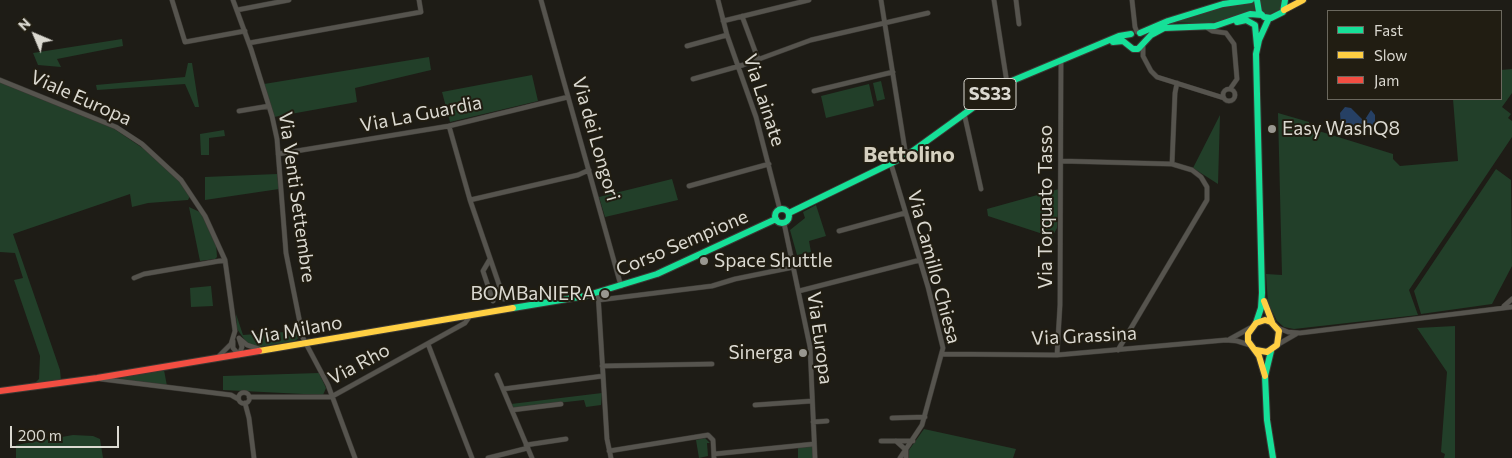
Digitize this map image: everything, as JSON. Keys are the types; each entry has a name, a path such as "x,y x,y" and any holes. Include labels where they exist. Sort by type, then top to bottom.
{"main road":[{"path":"1091,49 1117,37 1221,2 1235,0"},
{"path":"1221,2 1251,0"},
{"path":"1256,0 1257,8 1265,16"},
{"path":"1284,10 1285,0"},
{"path":"1285,0 1290,4 1300,1"},
{"path":"1218,26 1250,14 1278,16 1284,10 1300,1"},
{"path":"1257,46 1265,16"},
{"path":"1091,49 1119,41 1135,49 1144,45 1154,32 1164,28 1224,27 1241,20 1251,22 1256,28 1262,293 1261,308 1248,338 1264,376 1267,420 1274,458"},
{"path":"1128,44 1135,32"},
{"path":"1135,32 1144,38 1144,45"},
{"name":"SS33","path":"789,213 906,156 1007,83 1091,49"},
{"path":"780,210 789,213 789,220 784,223 776,220 776,214 780,210"},
{"name":"Corso Sempione","path":"598,296 670,269 776,220"},
{"path":"1253,348 1261,352 1271,350 1277,345 1280,336 1266,311 1262,293"},
{"name":"Via Milano","path":"0,391 97,378 598,296"},
{"path":"1253,325 1265,320 1275,325"},
{"path":"1264,376 1271,350"}],"street":[{"path":"172,0 185,42 245,31"},
{"name":"Via Venti Settembre","path":"232,0 245,31 269,106 278,154 286,253 306,343 328,385 330,397 355,458"},
{"path":"237,10 289,0"},
{"path":"249,43 421,12 418,0"},
{"name":"Via dei Longori","path":"541,0 621,286"},
{"name":"Via Lainate","path":"718,0 727,35 756,117 780,210"},
{"path":"723,21 809,0"},
{"path":"881,0 906,156"},
{"path":"994,0 1007,83"},
{"path":"1016,0 1020,24"},
{"path":"1132,0 1135,32"},
{"path":"693,79 738,66 811,40 928,13"},
{"path":"742,16 758,59"},
{"path":"1204,27 1212,31 1226,33 1234,44 1237,79 1224,98"},
{"path":"687,46 727,35"},
{"path":"1143,56 1144,45"},
{"path":"1135,49 1143,56 1154,74 1177,84 1230,101 1235,98 1235,92 1228,90 1213,94"},
{"name":"Via Torquato Tasso","path":"1057,354 1060,305 1062,161 1061,60"},
{"path":"814,91 893,72"},
{"name":"Viale Europa","path":"0,80 107,123 142,144 175,173 211,226 225,260 236,338 242,347 239,355"},
{"path":"1172,164 1177,84"},
{"name":"Via La Guardia","path":"278,154 449,126 568,97"},
{"path":"239,111 269,106"},
{"path":"964,113 981,189"},
{"path":"449,126 470,200 504,299"},
{"path":"1062,161 1172,164 1192,170 1201,177 1207,187 1207,200 1118,350"},
{"path":"690,186 768,164"},
{"name":"Via Camillo Chiesa","path":"890,164 920,260 942,340 942,354 925,416 913,441 900,458"},
{"path":"470,200 578,175 588,170"},
{"path":"578,175 590,177"},
{"path":"839,232 905,213"},
{"name":"Via Europa","path":"784,223 810,347 815,458"},
{"path":"490,259 484,271 494,301"},
{"path":"134,278 144,274 225,260"},
{"path":"799,291 920,260"},
{"path":"611,458 602,366 598,296 714,285 794,267"},
{"path":"1275,325 1288,332 1300,333 1488,309 1506,306 1512,299"},
{"path":"1488,309 1512,307"},
{"name":"Via Rho","path":"238,398 244,392 249,397 330,397 465,323 470,316"},
{"name":"Via Grassina","path":"942,354 1057,354 1226,340 1237,337 1253,325"},
{"path":"1277,345 1300,333"},
{"path":"236,338 247,345 264,350"},
{"path":"236,338 233,348 239,355"},
{"path":"216,358 236,338"},
{"name":"Via Grassina","path":"1226,340 1238,341 1253,348"},
{"path":"428,344 472,458"},
{"path":"602,366 712,364"},
{"path":"497,375 532,458"},
{"path":"503,389 603,376"},
{"name":"Via Rho","path":"97,378 232,395 244,403"},
{"path":"249,397 244,403 249,418 254,458"},
{"path":"755,405 812,401"},
{"path":"512,410 561,404"},
{"path":"892,418 925,416"},
{"path":"813,422 827,421"},
{"path":"609,451 706,435 713,440 714,456 814,444"},
{"path":"488,458 527,446 566,439"},
{"path":"880,441 913,441"},
{"path":"896,441 906,450 906,458"}],"green space":[{"path":"1259,0 1283,0 1282,9 1268,16 1261,11"},
{"path":"1254,3 1255,12 1215,24 1169,22 1233,5"},
{"path":"122,39 123,46 57,59 61,67 38,65 33,53"},
{"path":"429,57 431,70 355,88 357,102 274,117 264,84"},
{"path":"188,63 192,63 199,107 195,107 185,84 97,90 96,85 185,77"},
{"path":"1512,69 1512,93 1502,107 1511,114 1508,118 1512,121 1512,137 1409,290 1418,315 1294,329 1284,327 1277,321 1268,303 1266,274 1282,275 1278,113 1309,122 1309,128 1393,154 1393,159 1400,166 1458,161 1453,100 1502,100 1502,70"},
{"path":"532,75 538,101 450,122 442,92"},
{"path":"881,81 885,99 877,101 873,83"},
{"path":"0,82 113,128 153,155 175,175 190,196 188,200 148,203 132,207 130,194 13,234 60,370 61,380 35,383 39,379 40,356 14,280 23,278 15,253 0,252"},
{"path":"869,84 874,106 826,118 821,96"},
{"path":"1220,115 1218,184 1193,168"},
{"path":"224,130 225,136 209,138 209,155 201,155 200,134"},
{"path":"1496,169 1511,180 1512,266 1492,304 1421,314 1414,291"},
{"path":"277,174 279,189 205,200 205,177"},
{"path":"672,179 678,200 605,217 599,197"},
{"path":"1059,189 1057,228 1052,237 988,216 987,209"},
{"path":"816,205 826,236 809,241 811,252 797,255 790,230 805,218 803,212"},
{"path":"189,207 202,213 216,243 217,257 215,259 200,261"},
{"path":"211,286 213,306 191,307 190,288"},
{"path":"236,314 243,335 299,331 300,337 295,341 259,347 247,343 237,329"},
{"path":"1455,326 1455,458 1444,458 1445,454 1441,452 1447,372 1417,328"},
{"path":"164,370 167,386 120,379 121,377"},
{"path":"319,373 326,388 323,395 223,390 223,376"},
{"path":"602,393 601,405 586,407 584,400 513,408 511,404"},
{"path":"924,429 1016,449 1013,458 909,458 909,450"},
{"path":"73,435 93,436 100,439 103,458 16,458 16,445"},
{"path":"705,438 710,443 707,443 708,456 699,458 696,440"},
{"path":"813,445 813,458 798,458 798,446"}],"water":[{"path":"1345,107 1351,108 1364,121 1371,110 1375,115 1375,126 1369,129 1361,126 1341,126 1340,113"}],"traffic: fast":[{"path":"1140,33 1168,21 1223,4 1251,0"},
{"path":"1257,0 1259,12 1264,17 1271,18 1283,12 1285,0"},
{"path":"1113,42 1123,41 1133,49 1138,49 1151,35 1164,28 1215,26 1250,14 1262,15"},
{"path":"1256,323 1261,308 1262,293 1256,54 1259,40 1269,18"},
{"path":"1237,22 1246,20 1255,25 1257,46"},
{"path":"789,213 906,156 1007,83 1119,36 1131,34"},
{"path":"779,209 785,209 789,216 785,223 779,223 775,219 775,213 779,209"},
{"path":"513,308 585,296 657,274 776,219"},
{"path":"1271,351 1265,376 1267,420 1273,458"}],"traffic: slow":[{"path":"1284,10 1303,0"},
{"path":"1264,301 1272,322"},
{"path":"259,351 513,308"},
{"path":"1256,350 1267,352 1277,345 1279,331 1271,322 1265,320 1256,323 1248,334 1248,341 1259,356 1265,376"}],"traffic: jam":[{"path":"0,391 97,378 259,351"}],"place":[{"name":"Easy WashQ8","path":"1272,129"},
{"name":"Space Shuttle","path":"704,261"},
{"name":"BOMBaNIERA","path":"605,294"},
{"name":"Sinerga","path":"803,353"}],"district":[{"name":"Bettolino","path":"909,155"}]}
